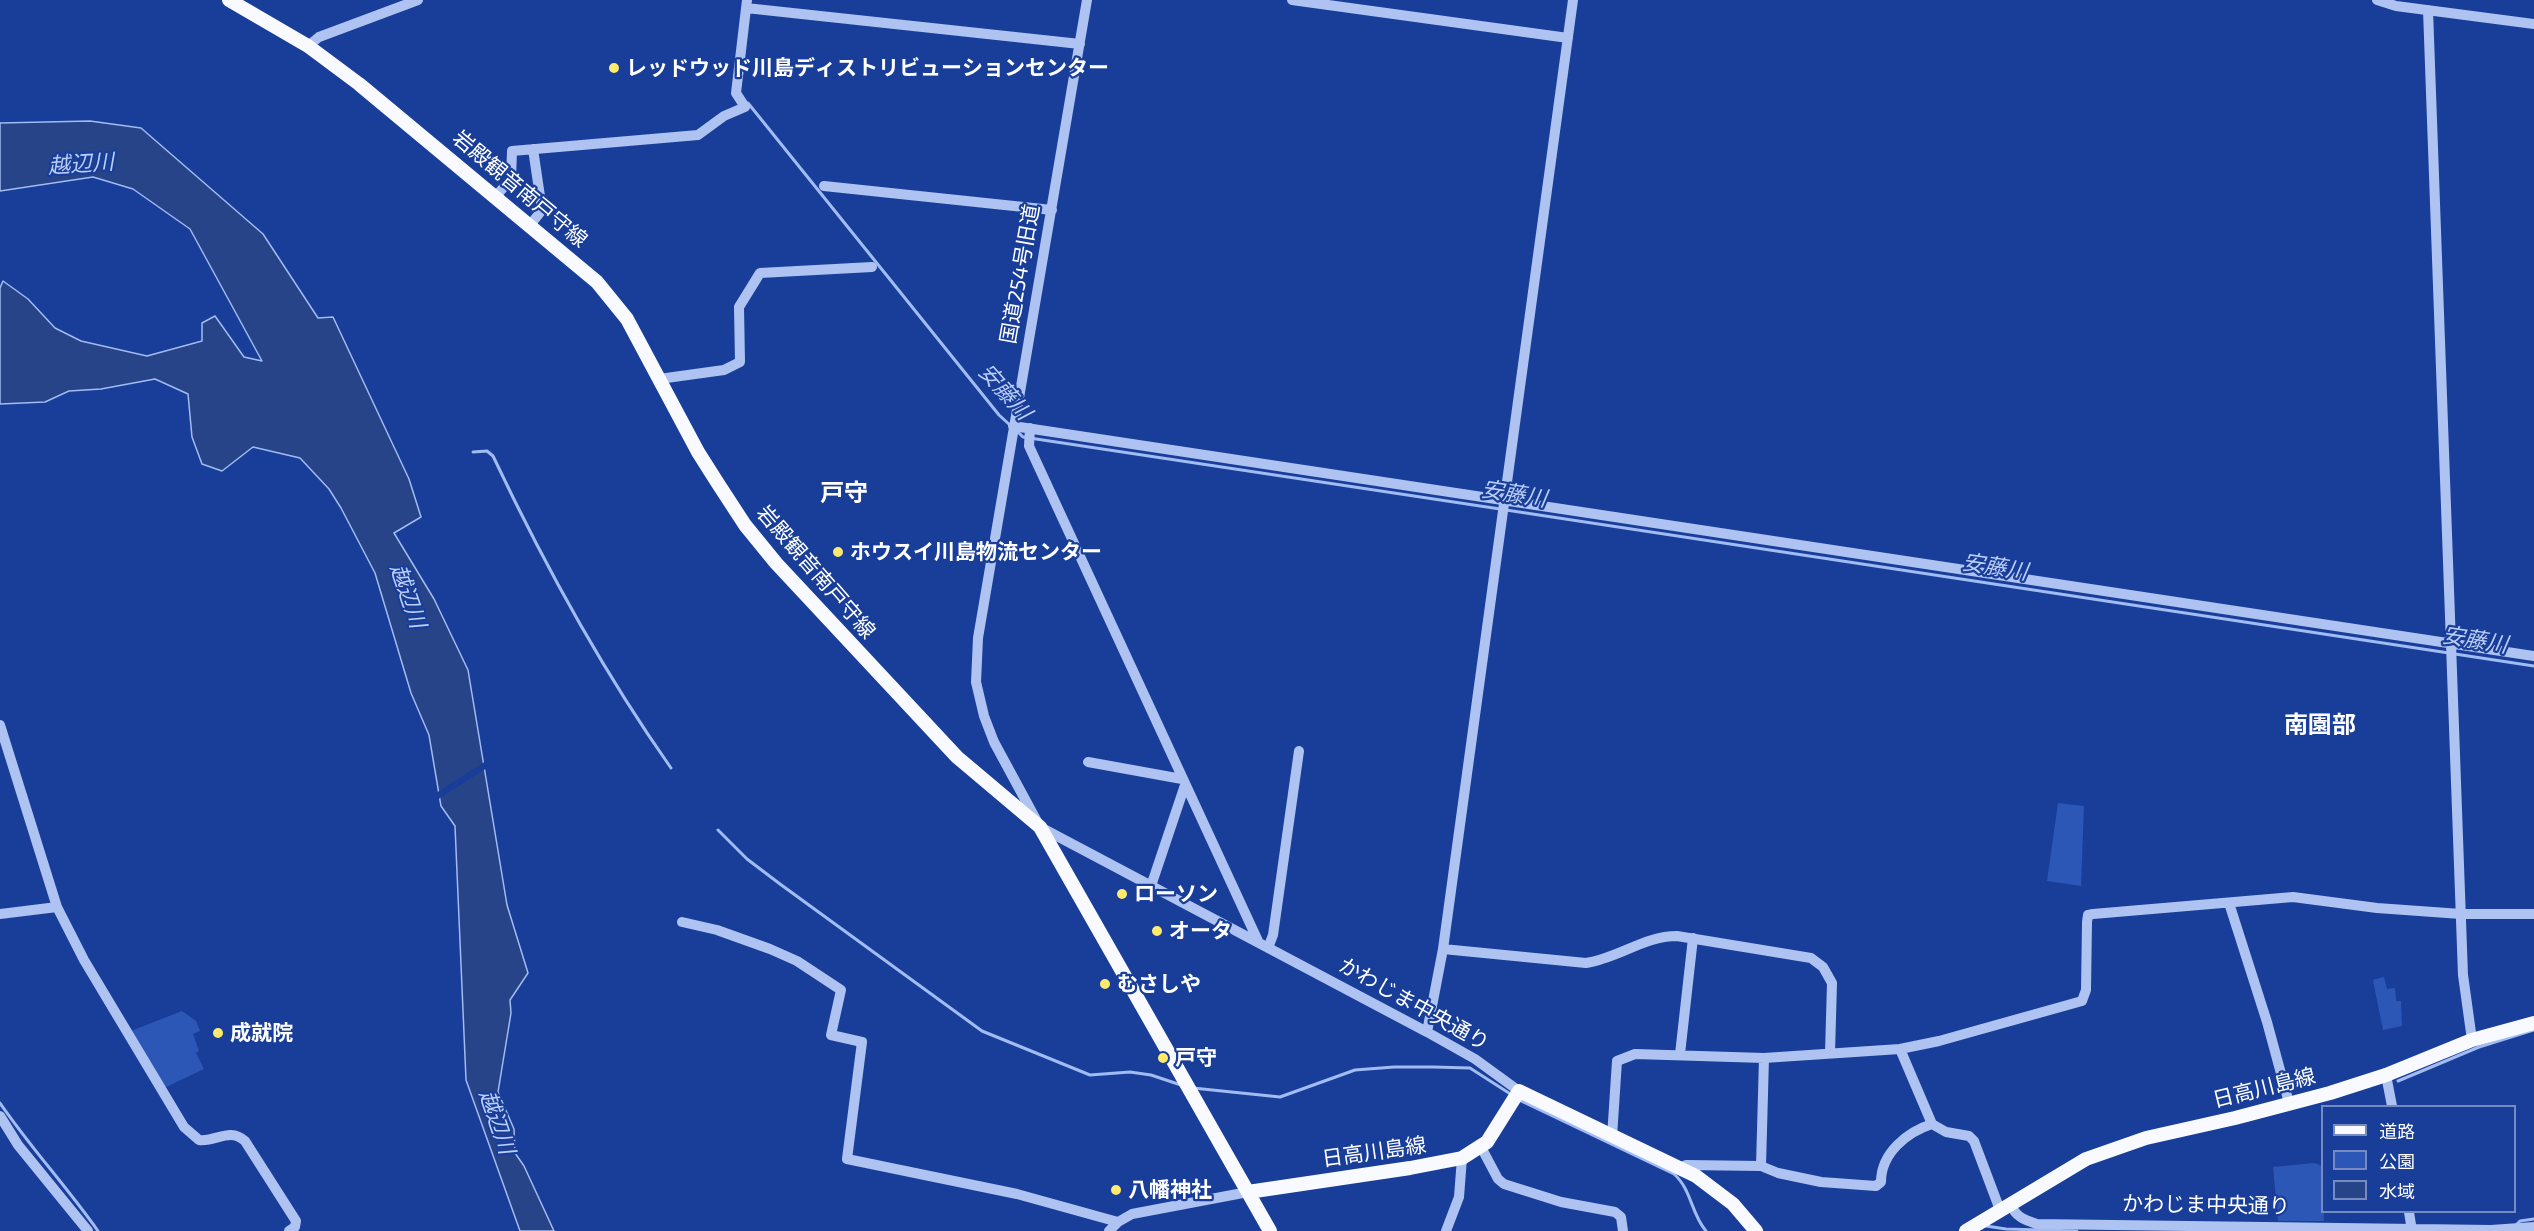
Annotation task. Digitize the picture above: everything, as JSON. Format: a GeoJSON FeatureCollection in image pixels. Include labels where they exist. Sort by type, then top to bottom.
{"type":"FeatureCollection","features":[{"type":"Feature","properties":{"kind":"main road","name":"岩殿観音南戸守線"},"geometry":{"type":"LineString","coordinates":[[229,0],[309,46],[359,84],[531,224],[597,282],[627,319],[717,482],[745,525],[776,563],[957,757],[1040,827],[1248,1192]]}},
{"type":"Feature","properties":{"kind":"main road","name":"日高川島線"},"geometry":{"type":"LineString","coordinates":[[2005,1207],[2085,1159],[2146,1138],[2330,1093],[2386,1075],[2472,1040],[2534,1023]]}},
{"type":"Feature","properties":{"kind":"main road","name":"日高川島線"},"geometry":{"type":"LineString","coordinates":[[1248,1192],[1462,1158],[1481,1147],[1503,1119],[1519,1091]]}},
{"type":"Feature","properties":{"kind":"main road","name":"かわじま中央通り"},"geometry":{"type":"LineString","coordinates":[[1519,1091],[1680,1168],[1719,1191],[1756,1231]]}},
{"type":"Feature","properties":{"kind":"main road"},"geometry":{"type":"LineString","coordinates":[[1248,1192],[1270,1231]]}},
{"type":"Feature","properties":{"kind":"main road"},"geometry":{"type":"LineString","coordinates":[[1966,1231],[2005,1207]]}},
{"type":"Feature","properties":{"kind":"street"},"geometry":{"type":"LineString","coordinates":[[309,46],[319,37],[418,0]]}},
{"type":"Feature","properties":{"kind":"street","name":"国道254号旧道"},"geometry":{"type":"LineString","coordinates":[[1040,827],[994,742],[979,700],[976,682],[978,638],[1087,0]]}},
{"type":"Feature","properties":{"kind":"street"},"geometry":{"type":"LineString","coordinates":[[1292,0],[1568,38]]}},
{"type":"Feature","properties":{"kind":"street"},"geometry":{"type":"LineString","coordinates":[[1427,1032],[1443,950],[1573,0]]}},
{"type":"Feature","properties":{"kind":"street"},"geometry":{"type":"LineString","coordinates":[[2377,0],[2396,6],[2534,24]]}},
{"type":"Feature","properties":{"kind":"street"},"geometry":{"type":"LineString","coordinates":[[496,196],[511,179],[512,151],[698,135],[724,116],[746,107],[736,93],[747,4],[1080,44]]}},
{"type":"Feature","properties":{"kind":"street"},"geometry":{"type":"LineString","coordinates":[[2428,10],[2463,975],[2472,1040]]}},
{"type":"Feature","properties":{"kind":"street"},"geometry":{"type":"LineString","coordinates":[[531,224],[542,210],[533,149]]}},
{"type":"Feature","properties":{"kind":"street"},"geometry":{"type":"LineString","coordinates":[[824,186],[1052,210]]}},
{"type":"Feature","properties":{"kind":"street"},"geometry":{"type":"LineString","coordinates":[[659,379],[724,370],[740,362],[739,307],[760,273],[872,267]]}},
{"type":"Feature","properties":{"kind":"street"},"geometry":{"type":"LineString","coordinates":[[1013,426],[2534,656]]}},
{"type":"Feature","properties":{"kind":"street"},"geometry":{"type":"LineString","coordinates":[[1030,428],[1029,446],[1183,782],[1264,945],[1273,935],[1299,751]]}},
{"type":"Feature","properties":{"kind":"street"},"geometry":{"type":"LineString","coordinates":[[0,725],[57,907],[83,957],[184,1127],[199,1140],[235,1134],[245,1141],[296,1221],[295,1227],[289,1231]]}},
{"type":"Feature","properties":{"kind":"street"},"geometry":{"type":"LineString","coordinates":[[1088,762],[1183,782]]}},
{"type":"Feature","properties":{"kind":"street"},"geometry":{"type":"LineString","coordinates":[[1151,886],[1183,782]]}},
{"type":"Feature","properties":{"kind":"street","name":"かわじま中央通り"},"geometry":{"type":"LineString","coordinates":[[1040,827],[1427,1032],[1475,1059],[1519,1091]]}},
{"type":"Feature","properties":{"kind":"street"},"geometry":{"type":"LineString","coordinates":[[1612,1137],[1617,1061],[1635,1054],[1764,1058],[1900,1049],[1940,1041],[2082,1001],[2085,990],[2088,915],[2293,897],[2377,908],[2461,914],[2534,914]]}},
{"type":"Feature","properties":{"kind":"street"},"geometry":{"type":"LineString","coordinates":[[2229,903],[2267,1022],[2289,1103]]}},
{"type":"Feature","properties":{"kind":"street"},"geometry":{"type":"LineString","coordinates":[[0,914],[57,907]]}},
{"type":"Feature","properties":{"kind":"street"},"geometry":{"type":"LineString","coordinates":[[682,922],[717,930],[770,949],[796,961],[841,990],[831,1035],[862,1042],[846,1159],[1017,1194],[1118,1222]]}},
{"type":"Feature","properties":{"kind":"street"},"geometry":{"type":"LineString","coordinates":[[1443,950],[1586,963],[1605,960],[1659,936],[1693,938],[1811,958],[1823,967],[1832,983],[1830,1053]]}},
{"type":"Feature","properties":{"kind":"street"},"geometry":{"type":"LineString","coordinates":[[1680,1054],[1693,938]]}},
{"type":"Feature","properties":{"kind":"street"},"geometry":{"type":"LineString","coordinates":[[1900,1049],[1932,1124],[1946,1131],[1969,1136],[1974,1141],[2005,1207]]}},
{"type":"Feature","properties":{"kind":"street"},"geometry":{"type":"LineString","coordinates":[[1761,1166],[1764,1058]]}},
{"type":"Feature","properties":{"kind":"street"},"geometry":{"type":"LineString","coordinates":[[2386,1075],[2392,1105]]}},
{"type":"Feature","properties":{"kind":"street"},"geometry":{"type":"LineString","coordinates":[[0,1116],[18,1145],[88,1231]]}},
{"type":"Feature","properties":{"kind":"street"},"geometry":{"type":"LineString","coordinates":[[1680,1168],[1686,1165],[1761,1166],[1778,1173],[1821,1182],[1875,1186],[1881,1182],[1881,1169],[1901,1140],[1910,1133],[1932,1124]]}},
{"type":"Feature","properties":{"kind":"street"},"geometry":{"type":"LineString","coordinates":[[1481,1147],[1497,1179],[1504,1184],[1562,1202],[1615,1212],[1621,1217],[1623,1231]]}},
{"type":"Feature","properties":{"kind":"street"},"geometry":{"type":"LineString","coordinates":[[1446,1231],[1460,1197],[1462,1158]]}},
{"type":"Feature","properties":{"kind":"street"},"geometry":{"type":"LineString","coordinates":[[1109,1231],[1118,1222],[1132,1214],[1248,1192]]}},
{"type":"Feature","properties":{"kind":"street","name":"かわじま中央通り"},"geometry":{"type":"LineString","coordinates":[[2005,1207],[2037,1224],[2122,1228],[2509,1230],[2534,1227]]}},
{"type":"Feature","properties":{"kind":"street"},"geometry":{"type":"LineString","coordinates":[[2409,1213],[2412,1230]]}},
{"type":"Feature","properties":{"kind":"green space"},"geometry":{"type":"Polygon","coordinates":[[[2058,803],[2084,806],[2081,886],[2047,881],[2058,803]]]}},
{"type":"Feature","properties":{"kind":"green space"},"geometry":{"type":"Polygon","coordinates":[[[2384,977],[2387,989],[2395,988],[2396,1001],[2401,1001],[2402,1026],[2383,1030],[2373,980],[2384,977]]]}},
{"type":"Feature","properties":{"kind":"green space"},"geometry":{"type":"Polygon","coordinates":[[[182,1011],[196,1021],[200,1031],[193,1034],[199,1051],[196,1053],[204,1069],[164,1088],[131,1031],[182,1011]]]}},
{"type":"Feature","properties":{"kind":"green space"},"geometry":{"type":"Polygon","coordinates":[[[2314,1163],[2321,1166],[2321,1213],[2324,1213],[2324,1221],[2278,1221],[2273,1167],[2314,1163]]]}},
{"type":"Feature","properties":{"kind":"water","name":"越辺川"},"geometry":{"type":"Polygon","coordinates":[[[90,121],[141,128],[263,234],[318,318],[333,317],[409,479],[421,517],[394,533],[434,599],[468,670],[507,905],[528,973],[510,1000],[511,1013],[498,1092],[514,1129],[515,1153],[524,1166],[554,1231],[520,1231],[466,1080],[455,826],[441,806],[429,735],[411,693],[375,573],[329,489],[300,458],[253,447],[222,471],[202,464],[192,437],[188,394],[155,379],[101,389],[69,391],[45,402],[0,404],[0,288],[3,281],[28,299],[55,328],[81,341],[147,356],[202,341],[202,323],[215,316],[244,357],[262,361],[190,229],[133,189],[93,177],[0,191],[0,123],[90,121]]]}},
{"type":"Feature","properties":{"kind":"pier"},"geometry":{"type":"Polygon","coordinates":[[[486,761],[487,768],[437,800],[436,793],[486,761]]]}},
{"type":"Feature","properties":{"kind":"waterway","name":"安藤川"},"geometry":{"type":"LineString","coordinates":[[748,103],[999,415],[1011,426]]}},
{"type":"Feature","properties":{"kind":"waterway","name":"安藤川"},"geometry":{"type":"LineString","coordinates":[[1016,430],[1023,437],[1500,509]]}},
{"type":"Feature","properties":{"kind":"waterway"},"geometry":{"type":"LineString","coordinates":[[473,452],[487,451],[493,456],[575,616],[621,693],[671,768]]}},
{"type":"Feature","properties":{"kind":"waterway","name":"安藤川"},"geometry":{"type":"LineString","coordinates":[[1506,510],[2449,653]]}},
{"type":"Feature","properties":{"kind":"waterway","name":"安藤川"},"geometry":{"type":"LineString","coordinates":[[2455,654],[2534,666]]}},
{"type":"Feature","properties":{"kind":"waterway"},"geometry":{"type":"LineString","coordinates":[[718,830],[747,859],[982,1031],[1090,1075],[1130,1072],[1151,1075],[1181,1085]]}},
{"type":"Feature","properties":{"kind":"waterway"},"geometry":{"type":"LineString","coordinates":[[2398,1081],[2479,1047],[2534,1030]]}},
{"type":"Feature","properties":{"kind":"waterway"},"geometry":{"type":"LineString","coordinates":[[1193,1088],[1280,1097],[1355,1070],[1433,1067],[1470,1068],[1512,1095]]}},
{"type":"Feature","properties":{"kind":"waterway"},"geometry":{"type":"LineString","coordinates":[[1517,1099],[1674,1174],[1684,1187],[1706,1231]]}},
{"type":"Feature","properties":{"kind":"waterway"},"geometry":{"type":"LineString","coordinates":[[0,1103],[98,1231]]}},
{"type":"Feature","properties":{"kind":"waterway"},"geometry":{"type":"LineString","coordinates":[[2516,1225],[2520,1221],[2534,1219]]}},
{"type":"Feature","properties":{"kind":"waterway"},"geometry":{"type":"LineString","coordinates":[[1986,1226],[2006,1229],[2077,1231]]}},
{"type":"Feature","properties":{"kind":"place","name":"レッドウッド川島ディストリビューションセンター"},"geometry":{"type":"Point","coordinates":[614,68]}},
{"type":"Feature","properties":{"kind":"place","name":"ホウスイ川島物流センター"},"geometry":{"type":"Point","coordinates":[838,552]}},
{"type":"Feature","properties":{"kind":"place","name":"ローソン"},"geometry":{"type":"Point","coordinates":[1122,894]}},
{"type":"Feature","properties":{"kind":"place","name":"オータ"},"geometry":{"type":"Point","coordinates":[1157,931]}},
{"type":"Feature","properties":{"kind":"place","name":"むさしや"},"geometry":{"type":"Point","coordinates":[1105,984]}},
{"type":"Feature","properties":{"kind":"place","name":"成就院"},"geometry":{"type":"Point","coordinates":[218,1033]}},
{"type":"Feature","properties":{"kind":"place","name":"戸守"},"geometry":{"type":"Point","coordinates":[1163,1058]}},
{"type":"Feature","properties":{"kind":"place","name":"八幡神社"},"geometry":{"type":"Point","coordinates":[1116,1190]}},
{"type":"Feature","properties":{"kind":"district","name":"戸守"},"geometry":{"type":"Point","coordinates":[844,493]}},
{"type":"Feature","properties":{"kind":"district","name":"南園部"},"geometry":{"type":"Point","coordinates":[2320,725]}}]}
